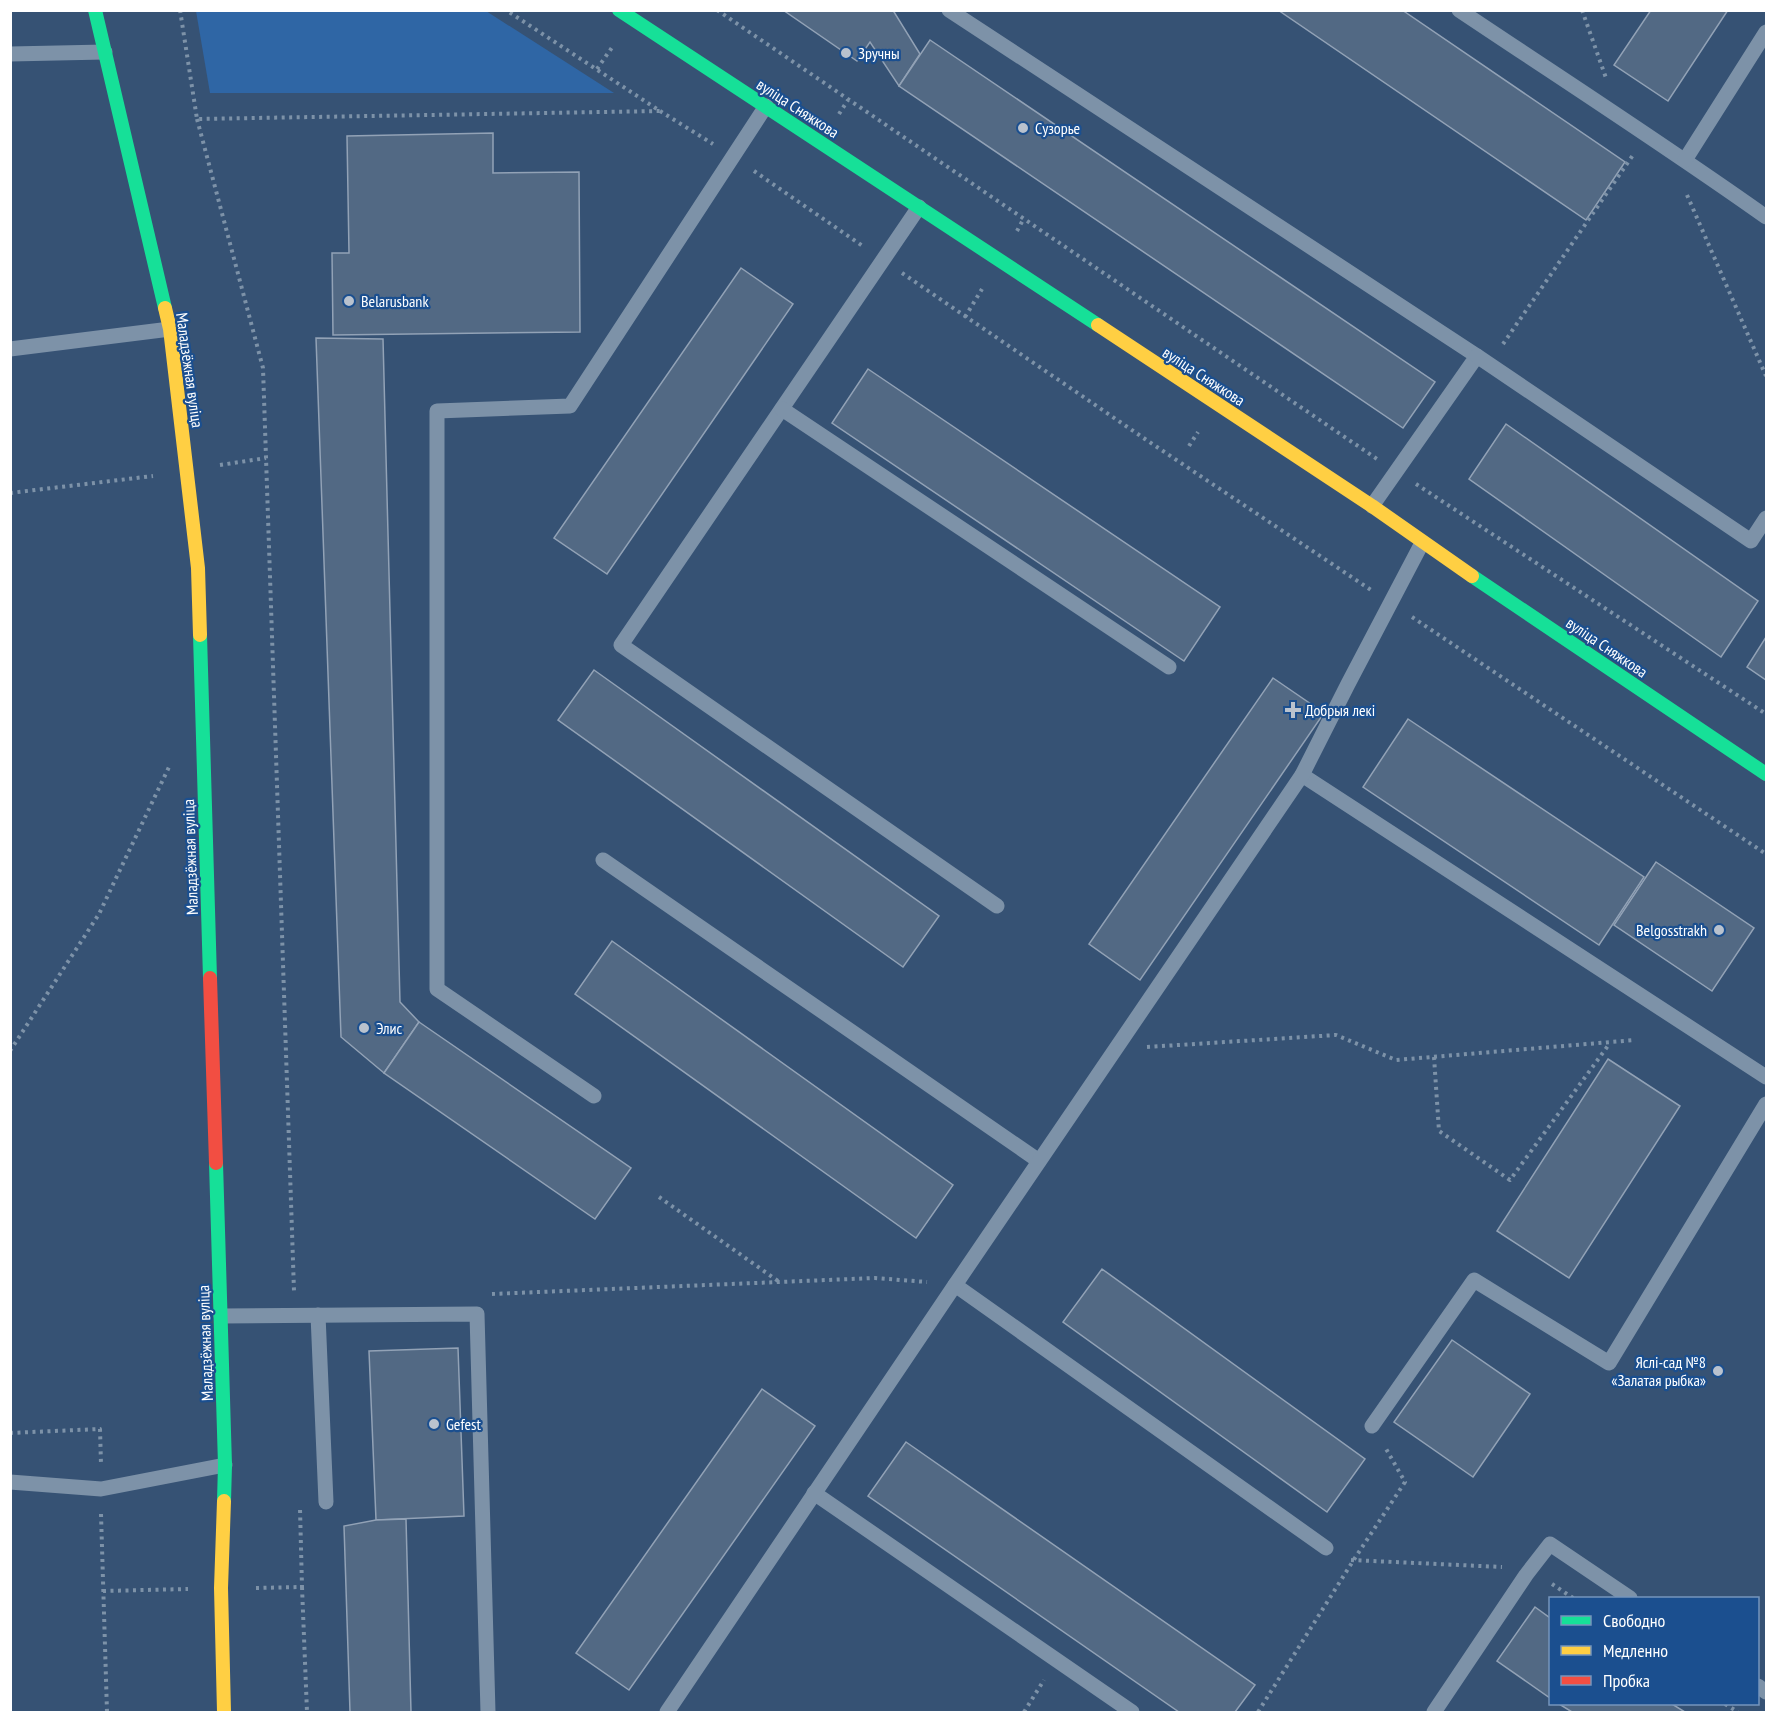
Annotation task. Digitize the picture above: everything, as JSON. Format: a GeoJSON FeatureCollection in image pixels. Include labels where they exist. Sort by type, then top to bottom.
{"type":"FeatureCollection","features":[{"type":"Feature","properties":{"kind":"street","name":"Маладзёжная вуліца"},"geometry":{"type":"LineString","coordinates":[[95,10],[170,329],[198,568],[225,1465],[221,1588],[224,1713]]}},
{"type":"Feature","properties":{"kind":"street","name":"вуліца Сняжкова"},"geometry":{"type":"LineString","coordinates":[[619,10],[1372,506],[1422,543],[1767,774]]}},
{"type":"Feature","properties":{"kind":"lane"},"geometry":{"type":"LineString","coordinates":[[949,10],[1483,360],[1751,541],[1767,518]]}},
{"type":"Feature","properties":{"kind":"lane"},"geometry":{"type":"LineString","coordinates":[[1459,10],[1647,134],[1767,217]]}},
{"type":"Feature","properties":{"kind":"lane"},"geometry":{"type":"LineString","coordinates":[[1685,160],[1767,32]]}},
{"type":"Feature","properties":{"kind":"lane"},"geometry":{"type":"LineString","coordinates":[[10,54],[105,52]]}},
{"type":"Feature","properties":{"kind":"lane"},"geometry":{"type":"LineString","coordinates":[[594,1096],[437,989],[437,411],[570,406],[766,106]]}},
{"type":"Feature","properties":{"kind":"lane"},"geometry":{"type":"LineString","coordinates":[[919,207],[621,645],[997,906]]}},
{"type":"Feature","properties":{"kind":"lane"},"geometry":{"type":"LineString","coordinates":[[10,349],[170,329]]}},
{"type":"Feature","properties":{"kind":"lane"},"geometry":{"type":"LineString","coordinates":[[1372,506],[1396,471],[1483,360]]}},
{"type":"Feature","properties":{"kind":"lane"},"geometry":{"type":"LineString","coordinates":[[782,409],[1169,667]]}},
{"type":"Feature","properties":{"kind":"lane"},"geometry":{"type":"LineString","coordinates":[[667,1713],[955,1284],[1302,775],[1422,543]]}},
{"type":"Feature","properties":{"kind":"lane"},"geometry":{"type":"LineString","coordinates":[[1302,775],[1767,1077]]}},
{"type":"Feature","properties":{"kind":"lane"},"geometry":{"type":"LineString","coordinates":[[603,860],[1039,1161]]}},
{"type":"Feature","properties":{"kind":"lane"},"geometry":{"type":"LineString","coordinates":[[1372,1426],[1474,1280],[1609,1364],[1767,1104]]}},
{"type":"Feature","properties":{"kind":"lane"},"geometry":{"type":"LineString","coordinates":[[955,1284],[1326,1548]]}},
{"type":"Feature","properties":{"kind":"lane"},"geometry":{"type":"LineString","coordinates":[[221,1316],[477,1314],[489,1713]]}},
{"type":"Feature","properties":{"kind":"lane"},"geometry":{"type":"LineString","coordinates":[[318,1315],[326,1502]]}},
{"type":"Feature","properties":{"kind":"lane"},"geometry":{"type":"LineString","coordinates":[[10,1482],[101,1489],[225,1465]]}},
{"type":"Feature","properties":{"kind":"lane"},"geometry":{"type":"LineString","coordinates":[[814,1493],[1132,1713]]}},
{"type":"Feature","properties":{"kind":"lane"},"geometry":{"type":"LineString","coordinates":[[1434,1713],[1526,1575],[1550,1544],[1627,1597]]}},
{"type":"Feature","properties":{"kind":"path"},"geometry":{"type":"LineString","coordinates":[[180,10],[197,119],[263,368],[294,1281]]}},
{"type":"Feature","properties":{"kind":"path"},"geometry":{"type":"LineString","coordinates":[[506,10],[733,156],[1136,433],[1767,854]]}},
{"type":"Feature","properties":{"kind":"path"},"geometry":{"type":"LineString","coordinates":[[717,10],[1396,471],[1767,714]]}},
{"type":"Feature","properties":{"kind":"path"},"geometry":{"type":"LineString","coordinates":[[1582,10],[1621,119]]}},
{"type":"Feature","properties":{"kind":"path"},"geometry":{"type":"LineString","coordinates":[[197,119],[660,111]]}},
{"type":"Feature","properties":{"kind":"path"},"geometry":{"type":"LineString","coordinates":[[1483,360],[1647,134]]}},
{"type":"Feature","properties":{"kind":"path"},"geometry":{"type":"LineString","coordinates":[[1686,191],[1767,376]]}},
{"type":"Feature","properties":{"kind":"path"},"geometry":{"type":"LineString","coordinates":[[10,493],[160,475],[266,458]]}},
{"type":"Feature","properties":{"kind":"path"},"geometry":{"type":"LineString","coordinates":[[10,1052],[99,914],[170,766]]}},
{"type":"Feature","properties":{"kind":"path"},"geometry":{"type":"LineString","coordinates":[[1116,1049],[1336,1035],[1396,1060],[1635,1040]]}},
{"type":"Feature","properties":{"kind":"path"},"geometry":{"type":"LineString","coordinates":[[1434,1057],[1439,1131],[1510,1180],[1610,1042]]}},
{"type":"Feature","properties":{"kind":"path"},"geometry":{"type":"LineString","coordinates":[[659,1197],[779,1282]]}},
{"type":"Feature","properties":{"kind":"path"},"geometry":{"type":"LineString","coordinates":[[477,1314],[492,1293],[875,1278],[955,1284]]}},
{"type":"Feature","properties":{"kind":"path"},"geometry":{"type":"LineString","coordinates":[[10,1433],[100,1429],[107,1713]]}},
{"type":"Feature","properties":{"kind":"path"},"geometry":{"type":"LineString","coordinates":[[1326,1548],[1353,1561],[1501,1567]]}},
{"type":"Feature","properties":{"kind":"path"},"geometry":{"type":"LineString","coordinates":[[302,1587],[307,1713]]}},
{"type":"Feature","properties":{"kind":"path"},"geometry":{"type":"LineString","coordinates":[[1024,1713],[1056,1660]]}},
{"type":"Feature","properties":{"kind":"shaded area"},"geometry":{"type":"Polygon","coordinates":[[[196,11],[486,11],[614,93],[210,93],[196,11]]]}},
{"type":"Feature","properties":{"kind":"building"},"geometry":{"type":"Polygon","coordinates":[[[783,10],[895,10],[894,12],[920,54],[899,86],[870,42],[857,61],[783,10]]]}},
{"type":"Feature","properties":{"kind":"building"},"geometry":{"type":"Polygon","coordinates":[[[1278,10],[1402,10],[1625,162],[1586,220],[1278,10]]]}},
{"type":"Feature","properties":{"kind":"building"},"geometry":{"type":"Polygon","coordinates":[[[1651,10],[1728,10],[1668,101],[1614,65],[1651,10]]]}},
{"type":"Feature","properties":{"kind":"building"},"geometry":{"type":"Polygon","coordinates":[[[930,40],[1435,382],[1403,428],[899,86],[930,40]]]}},
{"type":"Feature","properties":{"kind":"building"},"geometry":{"type":"Polygon","coordinates":[[[493,133],[493,173],[579,172],[580,332],[333,335],[332,253],[349,253],[347,136],[493,133]]]}},
{"type":"Feature","properties":{"kind":"building"},"geometry":{"type":"Polygon","coordinates":[[[741,268],[793,304],[607,574],[554,538],[741,268]]]}},
{"type":"Feature","properties":{"kind":"building"},"geometry":{"type":"Polygon","coordinates":[[[316,338],[383,339],[400,1002],[419,1022],[384,1073],[341,1037],[316,338]]]}},
{"type":"Feature","properties":{"kind":"building"},"geometry":{"type":"Polygon","coordinates":[[[868,369],[1220,607],[1184,661],[832,423],[868,369]]]}},
{"type":"Feature","properties":{"kind":"building"},"geometry":{"type":"Polygon","coordinates":[[[1506,424],[1758,601],[1721,657],[1469,479],[1506,424]]]}},
{"type":"Feature","properties":{"kind":"building"},"geometry":{"type":"Polygon","coordinates":[[[1766,637],[1766,680],[1747,667],[1766,637]]]}},
{"type":"Feature","properties":{"kind":"building"},"geometry":{"type":"Polygon","coordinates":[[[594,670],[939,916],[903,967],[558,720],[594,670]]]}},
{"type":"Feature","properties":{"kind":"building"},"geometry":{"type":"Polygon","coordinates":[[[1273,678],[1324,713],[1140,980],[1089,944],[1273,678]]]}},
{"type":"Feature","properties":{"kind":"building"},"geometry":{"type":"Polygon","coordinates":[[[1408,719],[1644,877],[1599,945],[1363,787],[1408,719]]]}},
{"type":"Feature","properties":{"kind":"building"},"geometry":{"type":"Polygon","coordinates":[[[1656,862],[1754,928],[1712,991],[1614,925],[1656,862]]]}},
{"type":"Feature","properties":{"kind":"building"},"geometry":{"type":"Polygon","coordinates":[[[612,941],[953,1185],[916,1238],[575,994],[612,941]]]}},
{"type":"Feature","properties":{"kind":"building"},"geometry":{"type":"Polygon","coordinates":[[[419,1022],[631,1168],[595,1219],[384,1073],[419,1022]]]}},
{"type":"Feature","properties":{"kind":"building"},"geometry":{"type":"Polygon","coordinates":[[[1608,1059],[1680,1106],[1569,1278],[1497,1231],[1608,1059]]]}},
{"type":"Feature","properties":{"kind":"building"},"geometry":{"type":"Polygon","coordinates":[[[1102,1269],[1365,1459],[1327,1512],[1063,1322],[1102,1269]]]}},
{"type":"Feature","properties":{"kind":"building"},"geometry":{"type":"Polygon","coordinates":[[[1452,1340],[1530,1394],[1473,1477],[1394,1422],[1452,1340]]]}},
{"type":"Feature","properties":{"kind":"building"},"geometry":{"type":"Polygon","coordinates":[[[458,1348],[464,1516],[376,1520],[369,1351],[458,1348]]]}},
{"type":"Feature","properties":{"kind":"building"},"geometry":{"type":"Polygon","coordinates":[[[762,1389],[815,1426],[629,1690],[576,1653],[762,1389]]]}},
{"type":"Feature","properties":{"kind":"building"},"geometry":{"type":"Polygon","coordinates":[[[906,1442],[1255,1685],[1235,1712],[1179,1712],[868,1496],[906,1442]]]}},
{"type":"Feature","properties":{"kind":"building"},"geometry":{"type":"Polygon","coordinates":[[[406,1519],[411,1712],[350,1712],[344,1526],[376,1520],[406,1519]]]}},
{"type":"Feature","properties":{"kind":"building"},"geometry":{"type":"Polygon","coordinates":[[[1535,1607],[1549,1617],[1549,1697],[1497,1661],[1535,1607]]]}},
{"type":"Feature","properties":{"kind":"building"},"geometry":{"type":"Polygon","coordinates":[[[1561,1705],[1674,1705],[1685,1712],[1572,1712],[1561,1705]]]}},
{"type":"Feature","properties":{"kind":"traffic: fast"},"geometry":{"type":"LineString","coordinates":[[95,10],[165,308]]}},
{"type":"Feature","properties":{"kind":"traffic: fast"},"geometry":{"type":"LineString","coordinates":[[619,10],[1098,325]]}},
{"type":"Feature","properties":{"kind":"traffic: fast"},"geometry":{"type":"LineString","coordinates":[[1472,576],[1766,774]]}},
{"type":"Feature","properties":{"kind":"traffic: fast"},"geometry":{"type":"LineString","coordinates":[[200,635],[210,978]]}},
{"type":"Feature","properties":{"kind":"traffic: fast"},"geometry":{"type":"LineString","coordinates":[[216,1163],[225,1465],[224,1501]]}},
{"type":"Feature","properties":{"kind":"traffic: slow"},"geometry":{"type":"LineString","coordinates":[[165,308],[170,329],[198,568],[200,635]]}},
{"type":"Feature","properties":{"kind":"traffic: slow"},"geometry":{"type":"LineString","coordinates":[[1098,325],[1372,506],[1472,576]]}},
{"type":"Feature","properties":{"kind":"traffic: slow"},"geometry":{"type":"LineString","coordinates":[[224,1501],[221,1588],[224,1712]]}},
{"type":"Feature","properties":{"kind":"traffic: jam"},"geometry":{"type":"LineString","coordinates":[[210,978],[216,1163]]}},
{"type":"Feature","properties":{"kind":"place","name":"Зручны"},"geometry":{"type":"Point","coordinates":[846,53]}},
{"type":"Feature","properties":{"kind":"place","name":"Сузорье"},"geometry":{"type":"Point","coordinates":[1023,128]}},
{"type":"Feature","properties":{"kind":"place","name":"Belarusbank"},"geometry":{"type":"Point","coordinates":[349,301]}},
{"type":"Feature","properties":{"kind":"place","name":"Добрыя лекі"},"geometry":{"type":"Point","coordinates":[1293,710]}},
{"type":"Feature","properties":{"kind":"place","name":"Belgosstrakh"},"geometry":{"type":"Point","coordinates":[1719,930]}},
{"type":"Feature","properties":{"kind":"place","name":"Элис"},"geometry":{"type":"Point","coordinates":[364,1028]}},
{"type":"Feature","properties":{"kind":"place","name":"Яслі-сад №8 «Залатая рыбка»"},"geometry":{"type":"Point","coordinates":[1718,1371]}},
{"type":"Feature","properties":{"kind":"place","name":"Gefest"},"geometry":{"type":"Point","coordinates":[434,1424]}}]}
